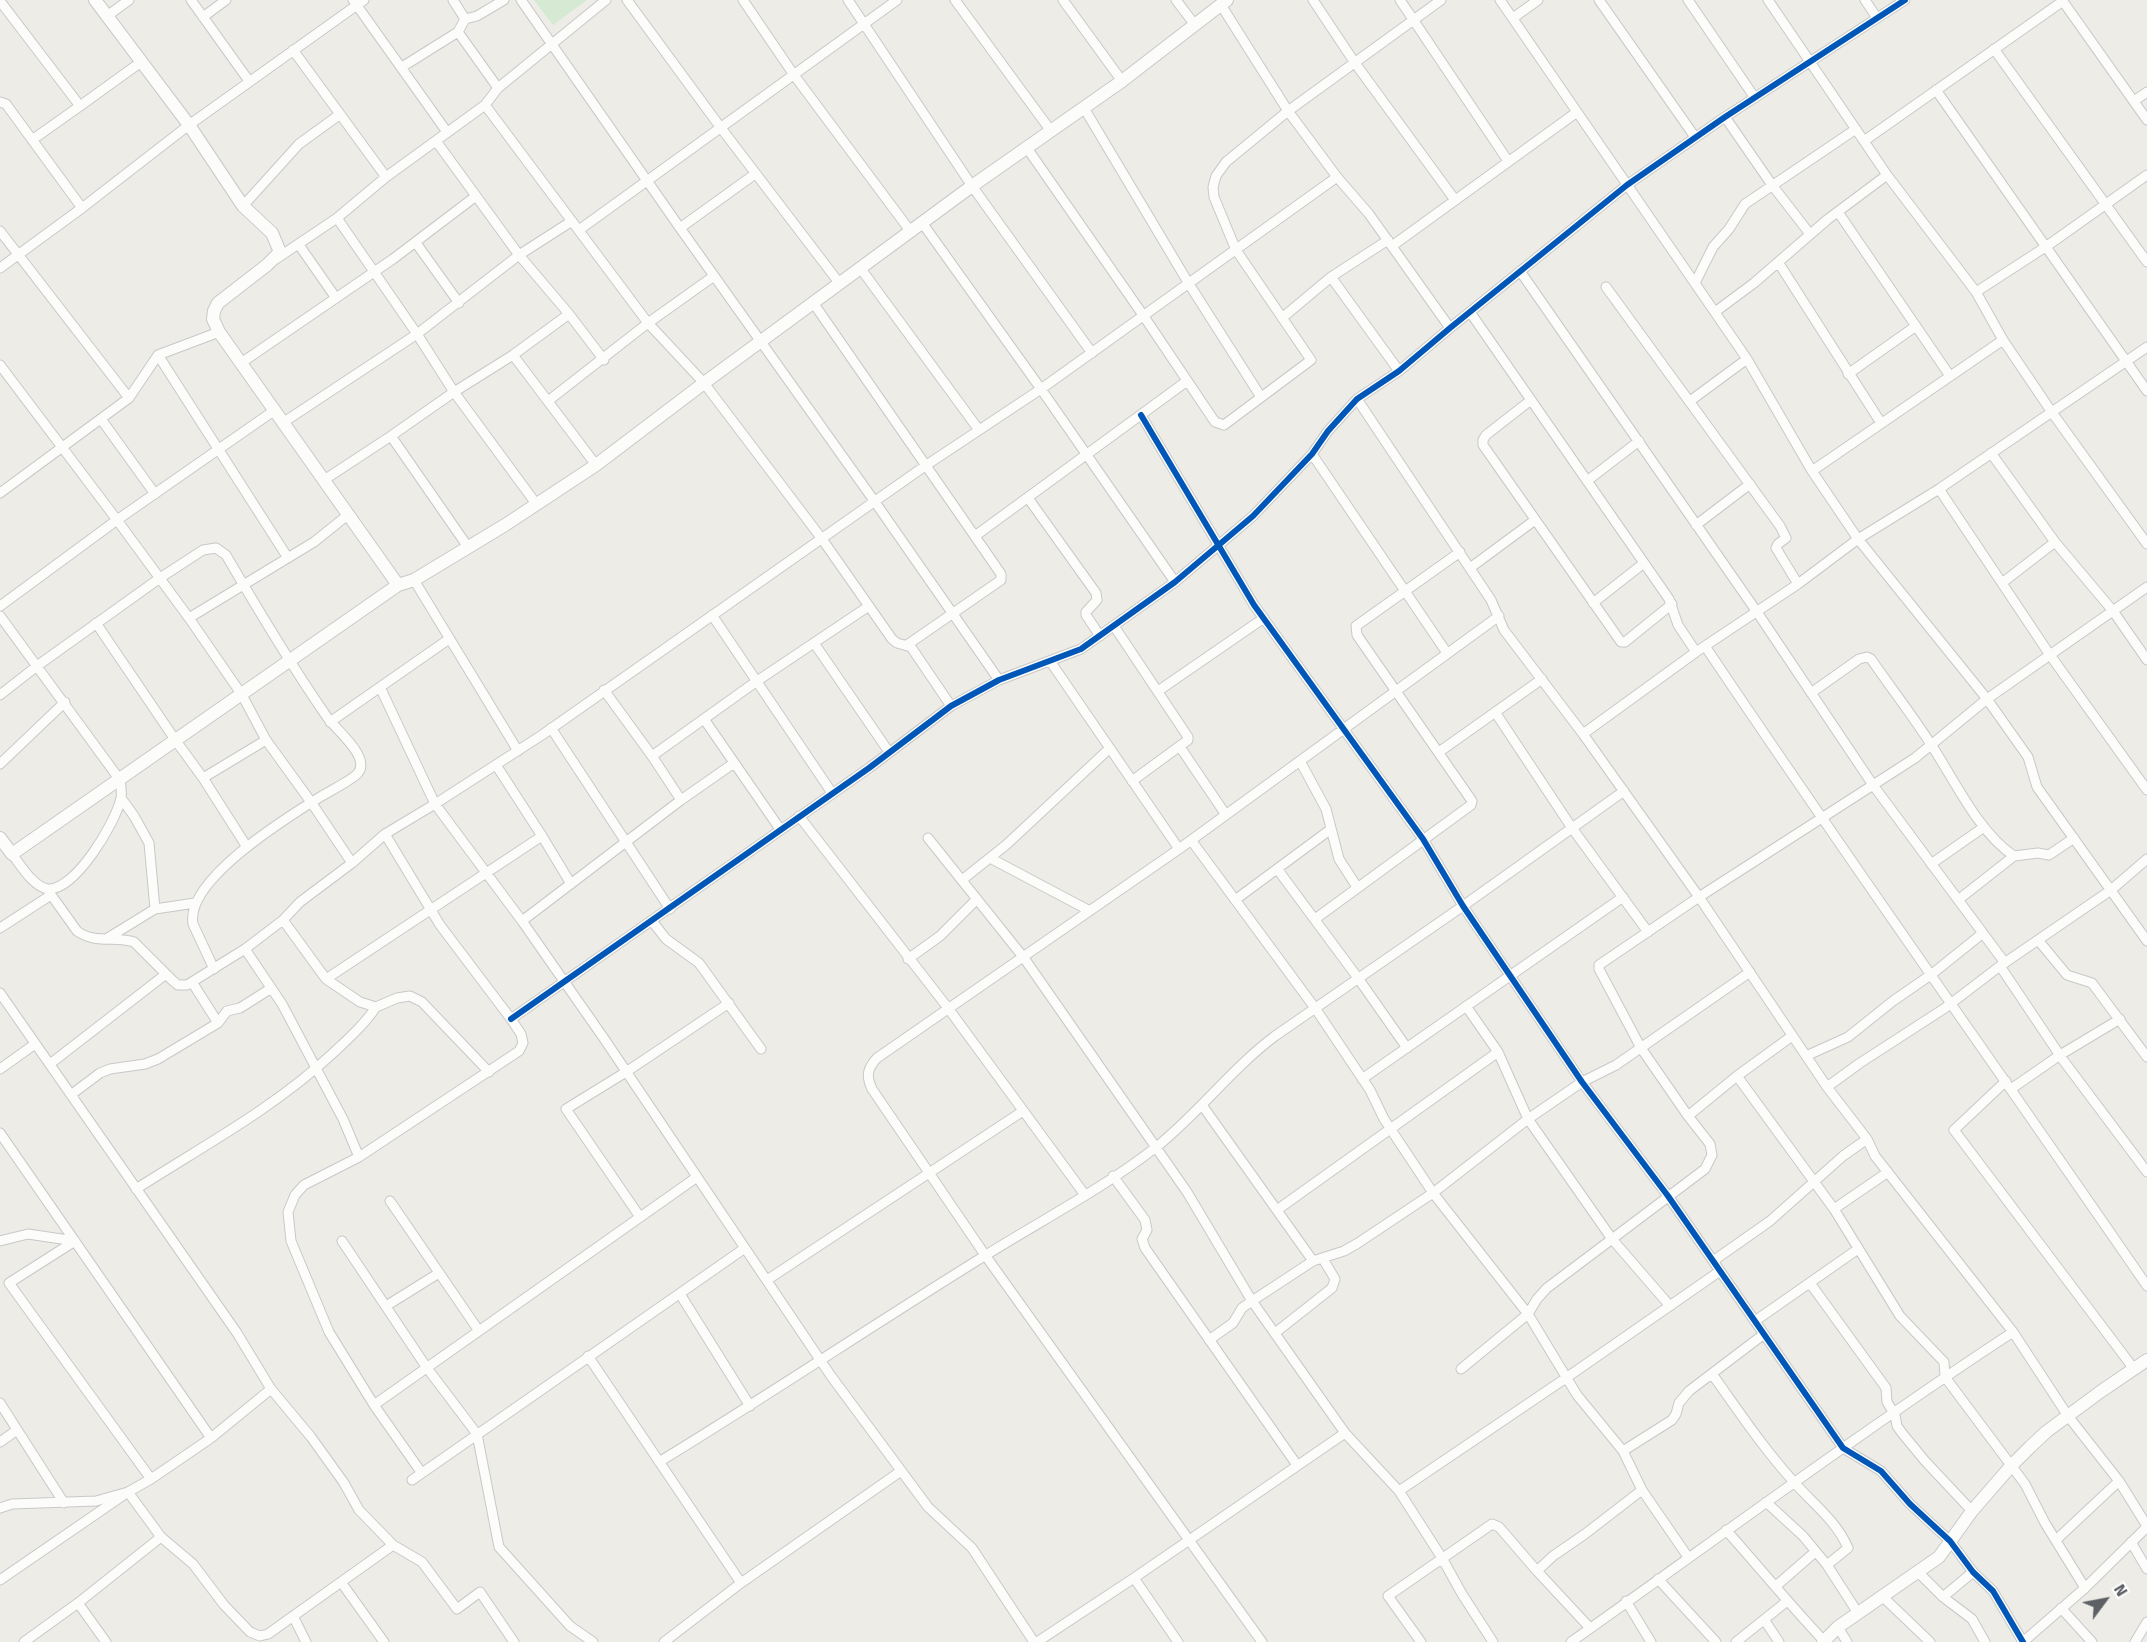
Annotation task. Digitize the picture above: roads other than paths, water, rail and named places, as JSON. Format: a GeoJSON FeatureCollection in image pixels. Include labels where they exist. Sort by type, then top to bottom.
{"type":"FeatureCollection","features":[{"type":"Feature","properties":{"kind":"street"},"geometry":{"type":"LineString","coordinates":[[95,0],[189,125],[243,206],[272,232],[280,252],[267,265]]}},
{"type":"Feature","properties":{"kind":"street"},"geometry":{"type":"LineString","coordinates":[[107,16],[129,0]]}},
{"type":"Feature","properties":{"kind":"street"},"geometry":{"type":"LineString","coordinates":[[191,0],[249,81]]}},
{"type":"Feature","properties":{"kind":"street"},"geometry":{"type":"LineString","coordinates":[[203,17],[226,0]]}},
{"type":"Feature","properties":{"kind":"street"},"geometry":{"type":"LineString","coordinates":[[453,0],[465,19]]}},
{"type":"Feature","properties":{"kind":"street"},"geometry":{"type":"LineString","coordinates":[[402,67],[458,32],[465,19],[477,16],[504,0]]}},
{"type":"Feature","properties":{"kind":"street"},"geometry":{"type":"LineString","coordinates":[[521,0],[999,680]]}},
{"type":"Feature","properties":{"kind":"street"},"geometry":{"type":"LineString","coordinates":[[399,585],[219,332],[213,319],[214,311],[218,303],[267,265],[337,218],[386,177],[485,105],[498,88],[606,0]]}},
{"type":"Feature","properties":{"kind":"street"},"geometry":{"type":"LineString","coordinates":[[627,0],[755,174],[840,284]]}},
{"type":"Feature","properties":{"kind":"street"},"geometry":{"type":"LineString","coordinates":[[743,0],[794,75],[911,232]]}},
{"type":"Feature","properties":{"kind":"street"},"geometry":{"type":"LineString","coordinates":[[848,0],[972,186],[1092,353]]}},
{"type":"Feature","properties":{"kind":"street"},"geometry":{"type":"LineString","coordinates":[[579,230],[897,0]]}},
{"type":"Feature","properties":{"kind":"street"},"geometry":{"type":"LineString","coordinates":[[955,0],[1051,131]]}},
{"type":"Feature","properties":{"kind":"street"},"geometry":{"type":"LineString","coordinates":[[1063,0],[1122,81]]}},
{"type":"Feature","properties":{"kind":"street"},"geometry":{"type":"LineString","coordinates":[[1176,0],[1195,25]]}},
{"type":"Feature","properties":{"kind":"street"},"geometry":{"type":"LineString","coordinates":[[1313,0],[1354,63],[1455,200]]}},
{"type":"Feature","properties":{"kind":"street"},"geometry":{"type":"LineString","coordinates":[[1400,0],[1508,161]]}},
{"type":"Feature","properties":{"kind":"street"},"geometry":{"type":"LineString","coordinates":[[1027,148],[1187,381],[1218,424],[1224,424],[1311,360],[1236,249],[1214,197],[1213,187],[1216,176],[1226,162],[1288,111],[1441,0]]}},
{"type":"Feature","properties":{"kind":"street"},"geometry":{"type":"LineString","coordinates":[[1500,0],[1747,359],[1812,471],[1858,539],[1987,699],[2030,760],[2035,784],[2147,941]]}},
{"type":"Feature","properties":{"kind":"street"},"geometry":{"type":"LineString","coordinates":[[1513,18],[1538,0]]}},
{"type":"Feature","properties":{"kind":"street"},"geometry":{"type":"LineString","coordinates":[[1599,0],[1695,137]]}},
{"type":"Feature","properties":{"kind":"street"},"geometry":{"type":"LineString","coordinates":[[1688,0],[1755,98]]}},
{"type":"Feature","properties":{"kind":"street"},"geometry":{"type":"LineString","coordinates":[[1768,0],[1887,175],[1976,292],[2003,340],[2051,411],[2147,544]]}},
{"type":"Feature","properties":{"kind":"street"},"geometry":{"type":"LineString","coordinates":[[1865,0],[1878,18]]}},
{"type":"Feature","properties":{"kind":"street"},"geometry":{"type":"LineString","coordinates":[[511,1019],[670,909],[951,706],[999,680],[1081,649],[1175,582],[1253,516],[1312,454],[1328,431],[1357,399],[1400,371],[1627,184],[1905,0]]}},
{"type":"Feature","properties":{"kind":"street"},"geometry":{"type":"LineString","coordinates":[[0,1],[80,106]]}},
{"type":"Feature","properties":{"kind":"street"},"geometry":{"type":"LineString","coordinates":[[1864,141],[2062,1],[2147,120]]}},
{"type":"Feature","properties":{"kind":"street"},"geometry":{"type":"LineString","coordinates":[[0,268],[189,125],[358,2],[447,132]]}},
{"type":"Feature","properties":{"kind":"street"},"geometry":{"type":"LineString","coordinates":[[12,854],[399,585],[414,580],[468,548],[596,465],[972,186],[1122,81],[1224,3],[1288,111],[1390,243],[1450,328]]}},
{"type":"Feature","properties":{"kind":"street"},"geometry":{"type":"LineString","coordinates":[[458,32],[498,88]]}},
{"type":"Feature","properties":{"kind":"street"},"geometry":{"type":"LineString","coordinates":[[1994,49],[2147,262]]}},
{"type":"Feature","properties":{"kind":"street"},"geometry":{"type":"LineString","coordinates":[[293,50],[386,177]]}},
{"type":"Feature","properties":{"kind":"street"},"geometry":{"type":"LineString","coordinates":[[32,140],[141,62]]}},
{"type":"Feature","properties":{"kind":"street"},"geometry":{"type":"LineString","coordinates":[[1936,90],[2147,391]]}},
{"type":"Feature","properties":{"kind":"street"},"geometry":{"type":"LineString","coordinates":[[2134,101],[2147,92]]}},
{"type":"Feature","properties":{"kind":"street"},"geometry":{"type":"LineString","coordinates":[[0,102],[6,104],[82,208]]}},
{"type":"Feature","properties":{"kind":"street"},"geometry":{"type":"LineString","coordinates":[[485,105],[648,323],[704,383],[822,539],[895,642],[911,647],[951,706]]}},
{"type":"Feature","properties":{"kind":"street"},"geometry":{"type":"LineString","coordinates":[[1084,108],[1261,397]]}},
{"type":"Feature","properties":{"kind":"street"},"geometry":{"type":"LineString","coordinates":[[1282,318],[1331,277],[1390,243],[1455,200],[1577,112]]}},
{"type":"Feature","properties":{"kind":"street"},"geometry":{"type":"LineString","coordinates":[[243,206],[299,144],[339,115]]}},
{"type":"Feature","properties":{"kind":"street"},"geometry":{"type":"LineString","coordinates":[[1725,117],[1772,185],[1810,234]]}},
{"type":"Feature","properties":{"kind":"street"},"geometry":{"type":"LineString","coordinates":[[1695,283],[1713,247],[1729,229],[1745,204],[1856,129]]}},
{"type":"Feature","properties":{"kind":"street"},"geometry":{"type":"LineString","coordinates":[[436,141],[519,255],[604,360]]}},
{"type":"Feature","properties":{"kind":"street"},"geometry":{"type":"LineString","coordinates":[[680,228],[755,174]]}},
{"type":"Feature","properties":{"kind":"street"},"geometry":{"type":"LineString","coordinates":[[1714,312],[1754,283],[1810,234],[1887,175]]}},
{"type":"Feature","properties":{"kind":"street"},"geometry":{"type":"LineString","coordinates":[[1976,292],[2047,246],[2147,175]]}},
{"type":"Feature","properties":{"kind":"street"},"geometry":{"type":"LineString","coordinates":[[0,838],[32,879],[49,892],[77,931],[90,938],[134,942],[178,985],[187,985],[245,949],[385,834],[551,728],[925,466],[1041,389],[1337,177]]}},
{"type":"Feature","properties":{"kind":"street"},"geometry":{"type":"LineString","coordinates":[[241,363],[416,243],[476,196]]}},
{"type":"Feature","properties":{"kind":"street"},"geometry":{"type":"LineString","coordinates":[[1838,212],[1950,376]]}},
{"type":"Feature","properties":{"kind":"street"},"geometry":{"type":"LineString","coordinates":[[337,218],[454,392],[537,505]]}},
{"type":"Feature","properties":{"kind":"street"},"geometry":{"type":"LineString","coordinates":[[284,422],[417,334],[519,255],[572,221]]}},
{"type":"Feature","properties":{"kind":"street"},"geometry":{"type":"LineString","coordinates":[[923,224],[1175,582]]}},
{"type":"Feature","properties":{"kind":"street"},"geometry":{"type":"LineString","coordinates":[[0,231],[129,398]]}},
{"type":"Feature","properties":{"kind":"street"},"geometry":{"type":"LineString","coordinates":[[416,243],[459,303]]}},
{"type":"Feature","properties":{"kind":"street"},"geometry":{"type":"LineString","coordinates":[[299,245],[336,298]]}},
{"type":"Feature","properties":{"kind":"street"},"geometry":{"type":"LineString","coordinates":[[1778,262],[1881,423]]}},
{"type":"Feature","properties":{"kind":"street"},"geometry":{"type":"LineString","coordinates":[[861,269],[979,430]]}},
{"type":"Feature","properties":{"kind":"street"},"geometry":{"type":"LineString","coordinates":[[1520,271],[1757,612],[1873,785],[1983,933],[2060,1055],[2147,1172]]}},
{"type":"Feature","properties":{"kind":"street"},"geometry":{"type":"LineString","coordinates":[[548,401],[604,360],[648,323],[714,276]]}},
{"type":"Feature","properties":{"kind":"street"},"geometry":{"type":"LineString","coordinates":[[1331,277],[1400,371]]}},
{"type":"Feature","properties":{"kind":"street"},"geometry":{"type":"LineString","coordinates":[[1606,287],[1690,400],[1786,537],[1778,543],[1776,548],[1798,584]]}},
{"type":"Feature","properties":{"kind":"street"},"geometry":{"type":"LineString","coordinates":[[814,304],[1001,574],[1001,580],[906,645]]}},
{"type":"Feature","properties":{"kind":"street"},"geometry":{"type":"LineString","coordinates":[[1470,312],[1672,604],[1678,625],[1696,652]]}},
{"type":"Feature","properties":{"kind":"street"},"geometry":{"type":"LineString","coordinates":[[324,480],[513,355],[569,314]]}},
{"type":"Feature","properties":{"kind":"street"},"geometry":{"type":"LineString","coordinates":[[1848,374],[1916,326]]}},
{"type":"Feature","properties":{"kind":"street"},"geometry":{"type":"LineString","coordinates":[[0,493],[129,398],[158,355],[219,332]]}},
{"type":"Feature","properties":{"kind":"street"},"geometry":{"type":"LineString","coordinates":[[1812,471],[2003,340]]}},
{"type":"Feature","properties":{"kind":"street"},"geometry":{"type":"LineString","coordinates":[[1583,734],[1696,652],[1798,584],[1858,539],[1939,489],[2147,347]]}},
{"type":"Feature","properties":{"kind":"street"},"geometry":{"type":"LineString","coordinates":[[158,355],[288,558]]}},
{"type":"Feature","properties":{"kind":"street"},"geometry":{"type":"LineString","coordinates":[[513,355],[596,465]]}},
{"type":"Feature","properties":{"kind":"street"},"geometry":{"type":"LineString","coordinates":[[1690,400],[1747,359]]}},
{"type":"Feature","properties":{"kind":"street"},"geometry":{"type":"LineString","coordinates":[[0,365],[189,618],[242,695],[266,740],[352,863]]}},
{"type":"Feature","properties":{"kind":"street"},"geometry":{"type":"LineString","coordinates":[[975,536],[1187,381]]}},
{"type":"Feature","properties":{"kind":"street"},"geometry":{"type":"LineString","coordinates":[[1141,415],[1264,618],[1423,839],[1463,906],[1582,1082],[1668,1196],[1843,1448],[1881,1471],[1910,1504],[1950,1541],[1973,1572],[1994,1591],[2023,1642],[2085,1588],[2147,1526],[2119,1481],[2068,1416],[2013,1332],[1875,1156],[1867,1139],[1827,1087],[1699,897],[1583,734],[1504,630],[1496,608],[1357,399]]}},
{"type":"Feature","properties":{"kind":"street"},"geometry":{"type":"LineString","coordinates":[[1531,400],[1486,435],[1483,445],[1622,643],[1672,604]]}},
{"type":"Feature","properties":{"kind":"street"},"geometry":{"type":"LineString","coordinates":[[0,606],[117,520],[275,410]]}},
{"type":"Feature","properties":{"kind":"street"},"geometry":{"type":"LineString","coordinates":[[101,419],[155,494]]}},
{"type":"Feature","properties":{"kind":"street"},"geometry":{"type":"LineString","coordinates":[[391,436],[468,548]]}},
{"type":"Feature","properties":{"kind":"street"},"geometry":{"type":"LineString","coordinates":[[1587,481],[1639,441]]}},
{"type":"Feature","properties":{"kind":"street"},"geometry":{"type":"LineString","coordinates":[[1991,453],[2055,542],[2114,611],[2147,660]]}},
{"type":"Feature","properties":{"kind":"street"},"geometry":{"type":"LineString","coordinates":[[1312,454],[1447,653]]}},
{"type":"Feature","properties":{"kind":"street"},"geometry":{"type":"LineString","coordinates":[[1696,525],[1750,484]]}},
{"type":"Feature","properties":{"kind":"street"},"geometry":{"type":"LineString","coordinates":[[1939,489],[2050,655],[2147,790]]}},
{"type":"Feature","properties":{"kind":"street"},"geometry":{"type":"LineString","coordinates":[[1028,498],[1096,593],[1097,600],[1086,615],[1100,636]]}},
{"type":"Feature","properties":{"kind":"street"},"geometry":{"type":"LineString","coordinates":[[189,618],[314,542],[349,514]]}},
{"type":"Feature","properties":{"kind":"street"},"geometry":{"type":"LineString","coordinates":[[1470,568],[1535,520]]}},
{"type":"Feature","properties":{"kind":"street"},"geometry":{"type":"LineString","coordinates":[[2002,583],[2055,542]]}},
{"type":"Feature","properties":{"kind":"street"},"geometry":{"type":"LineString","coordinates":[[0,695],[160,578],[209,548],[216,548],[226,555],[289,662],[330,722],[360,754],[362,764],[358,773],[311,802],[247,847],[214,874],[195,903],[191,916],[214,969]]}},
{"type":"Feature","properties":{"kind":"street"},"geometry":{"type":"LineString","coordinates":[[1315,919],[1471,805],[1472,801],[1355,630],[1356,626],[1460,552]]}},
{"type":"Feature","properties":{"kind":"street"},"geometry":{"type":"LineString","coordinates":[[1593,603],[1644,563]]}},
{"type":"Feature","properties":{"kind":"street"},"geometry":{"type":"LineString","coordinates":[[414,580],[518,750]]}},
{"type":"Feature","properties":{"kind":"street"},"geometry":{"type":"LineString","coordinates":[[1461,1369],[1528,1314],[1547,1288],[1705,1169],[1711,1160],[1710,1144],[1641,1048],[1598,968],[1699,897],[1915,758],[1987,699],[2147,587]]}},
{"type":"Feature","properties":{"kind":"street"},"geometry":{"type":"LineString","coordinates":[[652,756],[757,681],[869,606]]}},
{"type":"Feature","properties":{"kind":"street"},"geometry":{"type":"LineString","coordinates":[[712,615],[832,793]]}},
{"type":"Feature","properties":{"kind":"street"},"geometry":{"type":"LineString","coordinates":[[0,616],[120,780],[121,798],[84,866],[63,885],[49,892],[0,928]]}},
{"type":"Feature","properties":{"kind":"street"},"geometry":{"type":"LineString","coordinates":[[1262,1642],[985,1255],[872,1089],[867,1079],[868,1068],[877,1058],[948,1008],[1024,958],[1179,849],[1499,616]]}},
{"type":"Feature","properties":{"kind":"street"},"geometry":{"type":"LineString","coordinates":[[1158,691],[1264,618]]}},
{"type":"Feature","properties":{"kind":"street"},"geometry":{"type":"LineString","coordinates":[[96,623],[203,778],[247,847]]}},
{"type":"Feature","properties":{"kind":"street"},"geometry":{"type":"LineString","coordinates":[[1114,626],[1188,737],[1188,740],[1180,747],[1132,781]]}},
{"type":"Feature","properties":{"kind":"street"},"geometry":{"type":"LineString","coordinates":[[330,722],[449,639]]}},
{"type":"Feature","properties":{"kind":"street"},"geometry":{"type":"LineString","coordinates":[[813,643],[889,752]]}},
{"type":"Feature","properties":{"kind":"street"},"geometry":{"type":"LineString","coordinates":[[1705,646],[1820,818],[1952,1002],[2147,1286]]}},
{"type":"Feature","properties":{"kind":"street"},"geometry":{"type":"LineString","coordinates":[[1811,693],[1859,659],[1867,657],[1871,659],[1932,745],[1984,827],[2004,849],[2014,856]]}},
{"type":"Feature","properties":{"kind":"street"},"geometry":{"type":"LineString","coordinates":[[1050,661],[1179,849]]}},
{"type":"Feature","properties":{"kind":"street"},"geometry":{"type":"LineString","coordinates":[[1439,752],[1542,679]]}},
{"type":"Feature","properties":{"kind":"street"},"geometry":{"type":"LineString","coordinates":[[380,687],[435,804],[522,921],[820,1361],[928,1507],[972,1548],[1035,1642],[1134,1578],[1345,1433]]}},
{"type":"Feature","properties":{"kind":"street"},"geometry":{"type":"LineString","coordinates":[[604,690],[681,800]]}},
{"type":"Feature","properties":{"kind":"street"},"geometry":{"type":"LineString","coordinates":[[0,764],[64,702]]}},
{"type":"Feature","properties":{"kind":"street"},"geometry":{"type":"LineString","coordinates":[[1495,712],[1572,828],[1648,932]]}},
{"type":"Feature","properties":{"kind":"street"},"geometry":{"type":"LineString","coordinates":[[704,719],[780,829]]}},
{"type":"Feature","properties":{"kind":"street"},"geometry":{"type":"LineString","coordinates":[[551,728],[670,909]]}},
{"type":"Feature","properties":{"kind":"street"},"geometry":{"type":"LineString","coordinates":[[203,778],[266,740]]}},
{"type":"Feature","properties":{"kind":"street"},"geometry":{"type":"LineString","coordinates":[[1180,747],[1226,815]]}},
{"type":"Feature","properties":{"kind":"street"},"geometry":{"type":"LineString","coordinates":[[962,880],[1016,836],[1110,748]]}},
{"type":"Feature","properties":{"kind":"street"},"geometry":{"type":"LineString","coordinates":[[1300,761],[1323,801],[1339,859],[1357,887]]}},
{"type":"Feature","properties":{"kind":"street"},"geometry":{"type":"LineString","coordinates":[[522,921],[681,800],[734,763]]}},
{"type":"Feature","properties":{"kind":"street"},"geometry":{"type":"LineString","coordinates":[[496,765],[571,884]]}},
{"type":"Feature","properties":{"kind":"street"},"geometry":{"type":"LineString","coordinates":[[659,1462],[985,1255],[1085,1195],[1156,1147],[1260,1047],[1624,791]]}},
{"type":"Feature","properties":{"kind":"street"},"geometry":{"type":"LineString","coordinates":[[121,798],[149,843],[155,909]]}},
{"type":"Feature","properties":{"kind":"street"},"geometry":{"type":"LineString","coordinates":[[799,816],[948,1008],[1085,1195]]}},
{"type":"Feature","properties":{"kind":"street"},"geometry":{"type":"LineString","coordinates":[[1931,864],[1984,827]]}},
{"type":"Feature","properties":{"kind":"street"},"geometry":{"type":"LineString","coordinates":[[1235,900],[1331,829]]}},
{"type":"Feature","properties":{"kind":"street"},"geometry":{"type":"LineString","coordinates":[[385,834],[440,925],[511,1019],[521,1034],[523,1043],[519,1050],[489,1072],[359,1157],[304,1185],[295,1195],[288,1212],[291,1241],[329,1332],[421,1472]]}},
{"type":"Feature","properties":{"kind":"street"},"geometry":{"type":"LineString","coordinates":[[326,979],[542,836]]}},
{"type":"Feature","properties":{"kind":"street"},"geometry":{"type":"LineString","coordinates":[[927,838],[1024,958],[1187,1192],[1252,1300],[1345,1433],[1399,1491],[1443,1558],[1462,1594],[1493,1642]]}},
{"type":"Feature","properties":{"kind":"street"},"geometry":{"type":"LineString","coordinates":[[1958,900],[2014,856],[2038,853],[2049,855],[2074,838]]}},
{"type":"Feature","properties":{"kind":"street"},"geometry":{"type":"LineString","coordinates":[[1191,840],[1315,1008],[1433,1193],[1528,1314],[1577,1395],[1623,1451],[1642,1490],[1688,1557]]}},
{"type":"Feature","properties":{"kind":"street"},"geometry":{"type":"LineString","coordinates":[[990,858],[1090,911]]}},
{"type":"Feature","properties":{"kind":"street"},"geometry":{"type":"LineString","coordinates":[[1827,1087],[2111,890],[2147,859]]}},
{"type":"Feature","properties":{"kind":"street"},"geometry":{"type":"LineString","coordinates":[[1278,870],[1407,1048]]}},
{"type":"Feature","properties":{"kind":"street"},"geometry":{"type":"LineString","coordinates":[[1362,1079],[1623,897]]}},
{"type":"Feature","properties":{"kind":"street"},"geometry":{"type":"LineString","coordinates":[[908,959],[940,936],[977,899]]}},
{"type":"Feature","properties":{"kind":"street"},"geometry":{"type":"LineString","coordinates":[[106,939],[155,909],[195,903]]}},
{"type":"Feature","properties":{"kind":"street"},"geometry":{"type":"LineString","coordinates":[[283,920],[326,979],[360,1002],[376,1007]]}},
{"type":"Feature","properties":{"kind":"street"},"geometry":{"type":"LineString","coordinates":[[652,921],[666,939],[699,963],[761,1049]]}},
{"type":"Feature","properties":{"kind":"street"},"geometry":{"type":"LineString","coordinates":[[1806,1056],[1844,1040],[1893,1000],[1932,974],[1983,933]]}},
{"type":"Feature","properties":{"kind":"street"},"geometry":{"type":"LineString","coordinates":[[2038,940],[2067,975],[2092,983],[2147,1057]]}},
{"type":"Feature","properties":{"kind":"street"},"geometry":{"type":"LineString","coordinates":[[245,949],[282,1004],[343,1119],[359,1157]]}},
{"type":"Feature","properties":{"kind":"street"},"geometry":{"type":"LineString","coordinates":[[1209,1340],[1233,1323],[1242,1308],[1252,1300],[1313,1261],[1352,1248],[1433,1193],[1528,1119],[1582,1082],[1616,1065],[1750,972]]}},
{"type":"Feature","properties":{"kind":"street"},"geometry":{"type":"LineString","coordinates":[[50,1064],[166,974]]}},
{"type":"Feature","properties":{"kind":"street"},"geometry":{"type":"LineString","coordinates":[[192,982],[218,1023]]}},
{"type":"Feature","properties":{"kind":"street"},"geometry":{"type":"LineString","coordinates":[[72,1094],[100,1073],[110,1069],[145,1064],[158,1059],[218,1023],[227,1011],[240,1008],[270,989]]}},
{"type":"Feature","properties":{"kind":"street"},"geometry":{"type":"LineString","coordinates":[[0,993],[237,1333],[272,1389],[337,1473],[359,1510],[393,1545],[422,1562],[457,1609],[480,1592],[514,1642]]}},
{"type":"Feature","properties":{"kind":"street"},"geometry":{"type":"LineString","coordinates":[[136,1189],[270,1105],[316,1068],[365,1023],[376,1007],[397,998],[410,996],[422,1002],[489,1072]]}},
{"type":"Feature","properties":{"kind":"street"},"geometry":{"type":"LineString","coordinates":[[639,1217],[567,1109],[729,1003]]}},
{"type":"Feature","properties":{"kind":"street"},"geometry":{"type":"LineString","coordinates":[[1466,1006],[1498,1052],[1528,1119],[1612,1239],[1670,1306]]}},
{"type":"Feature","properties":{"kind":"street"},"geometry":{"type":"LineString","coordinates":[[2120,1019],[2009,1085],[1954,1130],[2134,1369]]}},
{"type":"Feature","properties":{"kind":"street"},"geometry":{"type":"LineString","coordinates":[[1688,1116],[1737,1076],[1792,1036]]}},
{"type":"Feature","properties":{"kind":"street"},"geometry":{"type":"LineString","coordinates":[[0,1069],[35,1044]]}},
{"type":"Feature","properties":{"kind":"street"},"geometry":{"type":"LineString","coordinates":[[1277,1210],[1392,1130],[1498,1052]]}},
{"type":"Feature","properties":{"kind":"street"},"geometry":{"type":"LineString","coordinates":[[1737,1076],[1834,1209],[1900,1316],[1944,1362],[1945,1377],[2032,1495],[2036,1508],[2085,1588]]}},
{"type":"Feature","properties":{"kind":"street"},"geometry":{"type":"LineString","coordinates":[[1202,1105],[1313,1261]]}},
{"type":"Feature","properties":{"kind":"street"},"geometry":{"type":"LineString","coordinates":[[766,1280],[1023,1111]]}},
{"type":"Feature","properties":{"kind":"street"},"geometry":{"type":"LineString","coordinates":[[0,1133],[211,1438]]}},
{"type":"Feature","properties":{"kind":"street"},"geometry":{"type":"LineString","coordinates":[[1713,1261],[1770,1221],[1813,1181],[1867,1139]]}},
{"type":"Feature","properties":{"kind":"street"},"geometry":{"type":"LineString","coordinates":[[1834,1209],[1888,1172]]}},
{"type":"Feature","properties":{"kind":"street"},"geometry":{"type":"LineString","coordinates":[[1113,1176],[1145,1220],[1148,1230],[1142,1243],[1297,1465]]}},
{"type":"Feature","properties":{"kind":"street"},"geometry":{"type":"LineString","coordinates":[[375,1405],[697,1177]]}},
{"type":"Feature","properties":{"kind":"street"},"geometry":{"type":"LineString","coordinates":[[390,1201],[479,1331]]}},
{"type":"Feature","properties":{"kind":"street"},"geometry":{"type":"LineString","coordinates":[[0,1241],[28,1234],[75,1241]]}},
{"type":"Feature","properties":{"kind":"street"},"geometry":{"type":"LineString","coordinates":[[0,1287],[75,1241]]}},
{"type":"Feature","properties":{"kind":"street"},"geometry":{"type":"LineString","coordinates":[[342,1241],[427,1368],[477,1434],[499,1547],[570,1626],[593,1642]]}},
{"type":"Feature","properties":{"kind":"street"},"geometry":{"type":"LineString","coordinates":[[412,1479],[745,1248]]}},
{"type":"Feature","properties":{"kind":"street"},"geometry":{"type":"LineString","coordinates":[[1755,1321],[1858,1249]]}},
{"type":"Feature","properties":{"kind":"street"},"geometry":{"type":"LineString","coordinates":[[1275,1333],[1332,1288],[1335,1279],[1323,1259]]}},
{"type":"Feature","properties":{"kind":"street"},"geometry":{"type":"LineString","coordinates":[[1399,1491],[1720,1270]]}},
{"type":"Feature","properties":{"kind":"street"},"geometry":{"type":"LineString","coordinates":[[386,1306],[439,1273]]}},
{"type":"Feature","properties":{"kind":"street"},"geometry":{"type":"LineString","coordinates":[[9,1283],[151,1479]]}},
{"type":"Feature","properties":{"kind":"street"},"geometry":{"type":"LineString","coordinates":[[1809,1283],[1884,1385],[1887,1391],[1887,1402],[1902,1433],[1972,1511]]}},
{"type":"Feature","properties":{"kind":"street"},"geometry":{"type":"LineString","coordinates":[[680,1293],[750,1406]]}},
{"type":"Feature","properties":{"kind":"street"},"geometry":{"type":"LineString","coordinates":[[1571,1642],[1793,1482],[2013,1332]]}},
{"type":"Feature","properties":{"kind":"street"},"geometry":{"type":"LineString","coordinates":[[1623,1451],[1672,1420],[1682,1398],[1764,1334]]}},
{"type":"Feature","properties":{"kind":"street"},"geometry":{"type":"LineString","coordinates":[[588,1356],[741,1583]]}},
{"type":"Feature","properties":{"kind":"street"},"geometry":{"type":"LineString","coordinates":[[1726,1530],[1823,1642],[1838,1626],[1939,1557],[1972,1511],[2011,1466],[2046,1432],[2147,1360]]}},
{"type":"Feature","properties":{"kind":"street"},"geometry":{"type":"LineString","coordinates":[[1712,1374],[1793,1482],[1826,1513],[1848,1548],[1827,1565]]}},
{"type":"Feature","properties":{"kind":"street"},"geometry":{"type":"LineString","coordinates":[[0,1580],[211,1438],[272,1389]]}},
{"type":"Feature","properties":{"kind":"street"},"geometry":{"type":"LineString","coordinates":[[0,1403],[64,1503]]}},
{"type":"Feature","properties":{"kind":"street"},"geometry":{"type":"LineString","coordinates":[[0,1442],[17,1430]]}},
{"type":"Feature","properties":{"kind":"street"},"geometry":{"type":"LineString","coordinates":[[664,1642],[741,1583],[901,1471]]}},
{"type":"Feature","properties":{"kind":"street"},"geometry":{"type":"LineString","coordinates":[[2056,1540],[2119,1481]]}},
{"type":"Feature","properties":{"kind":"street"},"geometry":{"type":"LineString","coordinates":[[1537,1571],[1553,1556],[1642,1490]]}},
{"type":"Feature","properties":{"kind":"street"},"geometry":{"type":"LineString","coordinates":[[128,1492],[161,1537],[193,1564],[224,1605],[250,1632],[260,1636],[268,1634],[393,1545]]}},
{"type":"Feature","properties":{"kind":"street"},"geometry":{"type":"LineString","coordinates":[[0,1508],[12,1504],[96,1501],[128,1492]]}},
{"type":"Feature","properties":{"kind":"street"},"geometry":{"type":"LineString","coordinates":[[0,1500],[12,1504]]}},
{"type":"Feature","properties":{"kind":"street"},"geometry":{"type":"LineString","coordinates":[[1766,1502],[1803,1536],[1827,1565],[1858,1613]]}},
{"type":"Feature","properties":{"kind":"street"},"geometry":{"type":"LineString","coordinates":[[1421,1642],[1388,1596],[1494,1524],[1590,1628]]}},
{"type":"Feature","properties":{"kind":"street"},"geometry":{"type":"LineString","coordinates":[[24,1642],[78,1603],[161,1537]]}},
{"type":"Feature","properties":{"kind":"street"},"geometry":{"type":"LineString","coordinates":[[2131,1542],[2147,1569]]}},
{"type":"Feature","properties":{"kind":"street"},"geometry":{"type":"LineString","coordinates":[[1776,1586],[1815,1552]]}},
{"type":"Feature","properties":{"kind":"street"},"geometry":{"type":"LineString","coordinates":[[1918,1572],[1943,1597],[1972,1619],[1985,1642]]}},
{"type":"Feature","properties":{"kind":"street"},"geometry":{"type":"LineString","coordinates":[[1943,1597],[1973,1572]]}},
{"type":"Feature","properties":{"kind":"street"},"geometry":{"type":"LineString","coordinates":[[1134,1578],[1178,1642]]}},
{"type":"Feature","properties":{"kind":"street"},"geometry":{"type":"LineString","coordinates":[[1658,1579],[1716,1642]]}},
{"type":"Feature","properties":{"kind":"street"},"geometry":{"type":"LineString","coordinates":[[341,1582],[384,1642]]}},
{"type":"Feature","properties":{"kind":"street"},"geometry":{"type":"LineString","coordinates":[[1883,1597],[1930,1642]]}},
{"type":"Feature","properties":{"kind":"street"},"geometry":{"type":"LineString","coordinates":[[1626,1601],[1651,1642]]}},
{"type":"Feature","properties":{"kind":"street"},"geometry":{"type":"LineString","coordinates":[[1737,1642],[1786,1602]]}},
{"type":"Feature","properties":{"kind":"street"},"geometry":{"type":"LineString","coordinates":[[78,1603],[106,1642]]}},
{"type":"Feature","properties":{"kind":"street"},"geometry":{"type":"LineString","coordinates":[[2061,1608],[2092,1642]]}},
{"type":"Feature","properties":{"kind":"street"},"geometry":{"type":"LineString","coordinates":[[293,1616],[306,1642]]}},
{"type":"Feature","properties":{"kind":"street"},"geometry":{"type":"LineString","coordinates":[[1765,1621],[1779,1642]]}},
{"type":"Feature","properties":{"kind":"street"},"geometry":{"type":"LineString","coordinates":[[2135,1642],[2147,1622]]}},
{"type":"Feature","properties":{"kind":"street"},"geometry":{"type":"LineString","coordinates":[[1838,1626],[1847,1642]]}}]}
